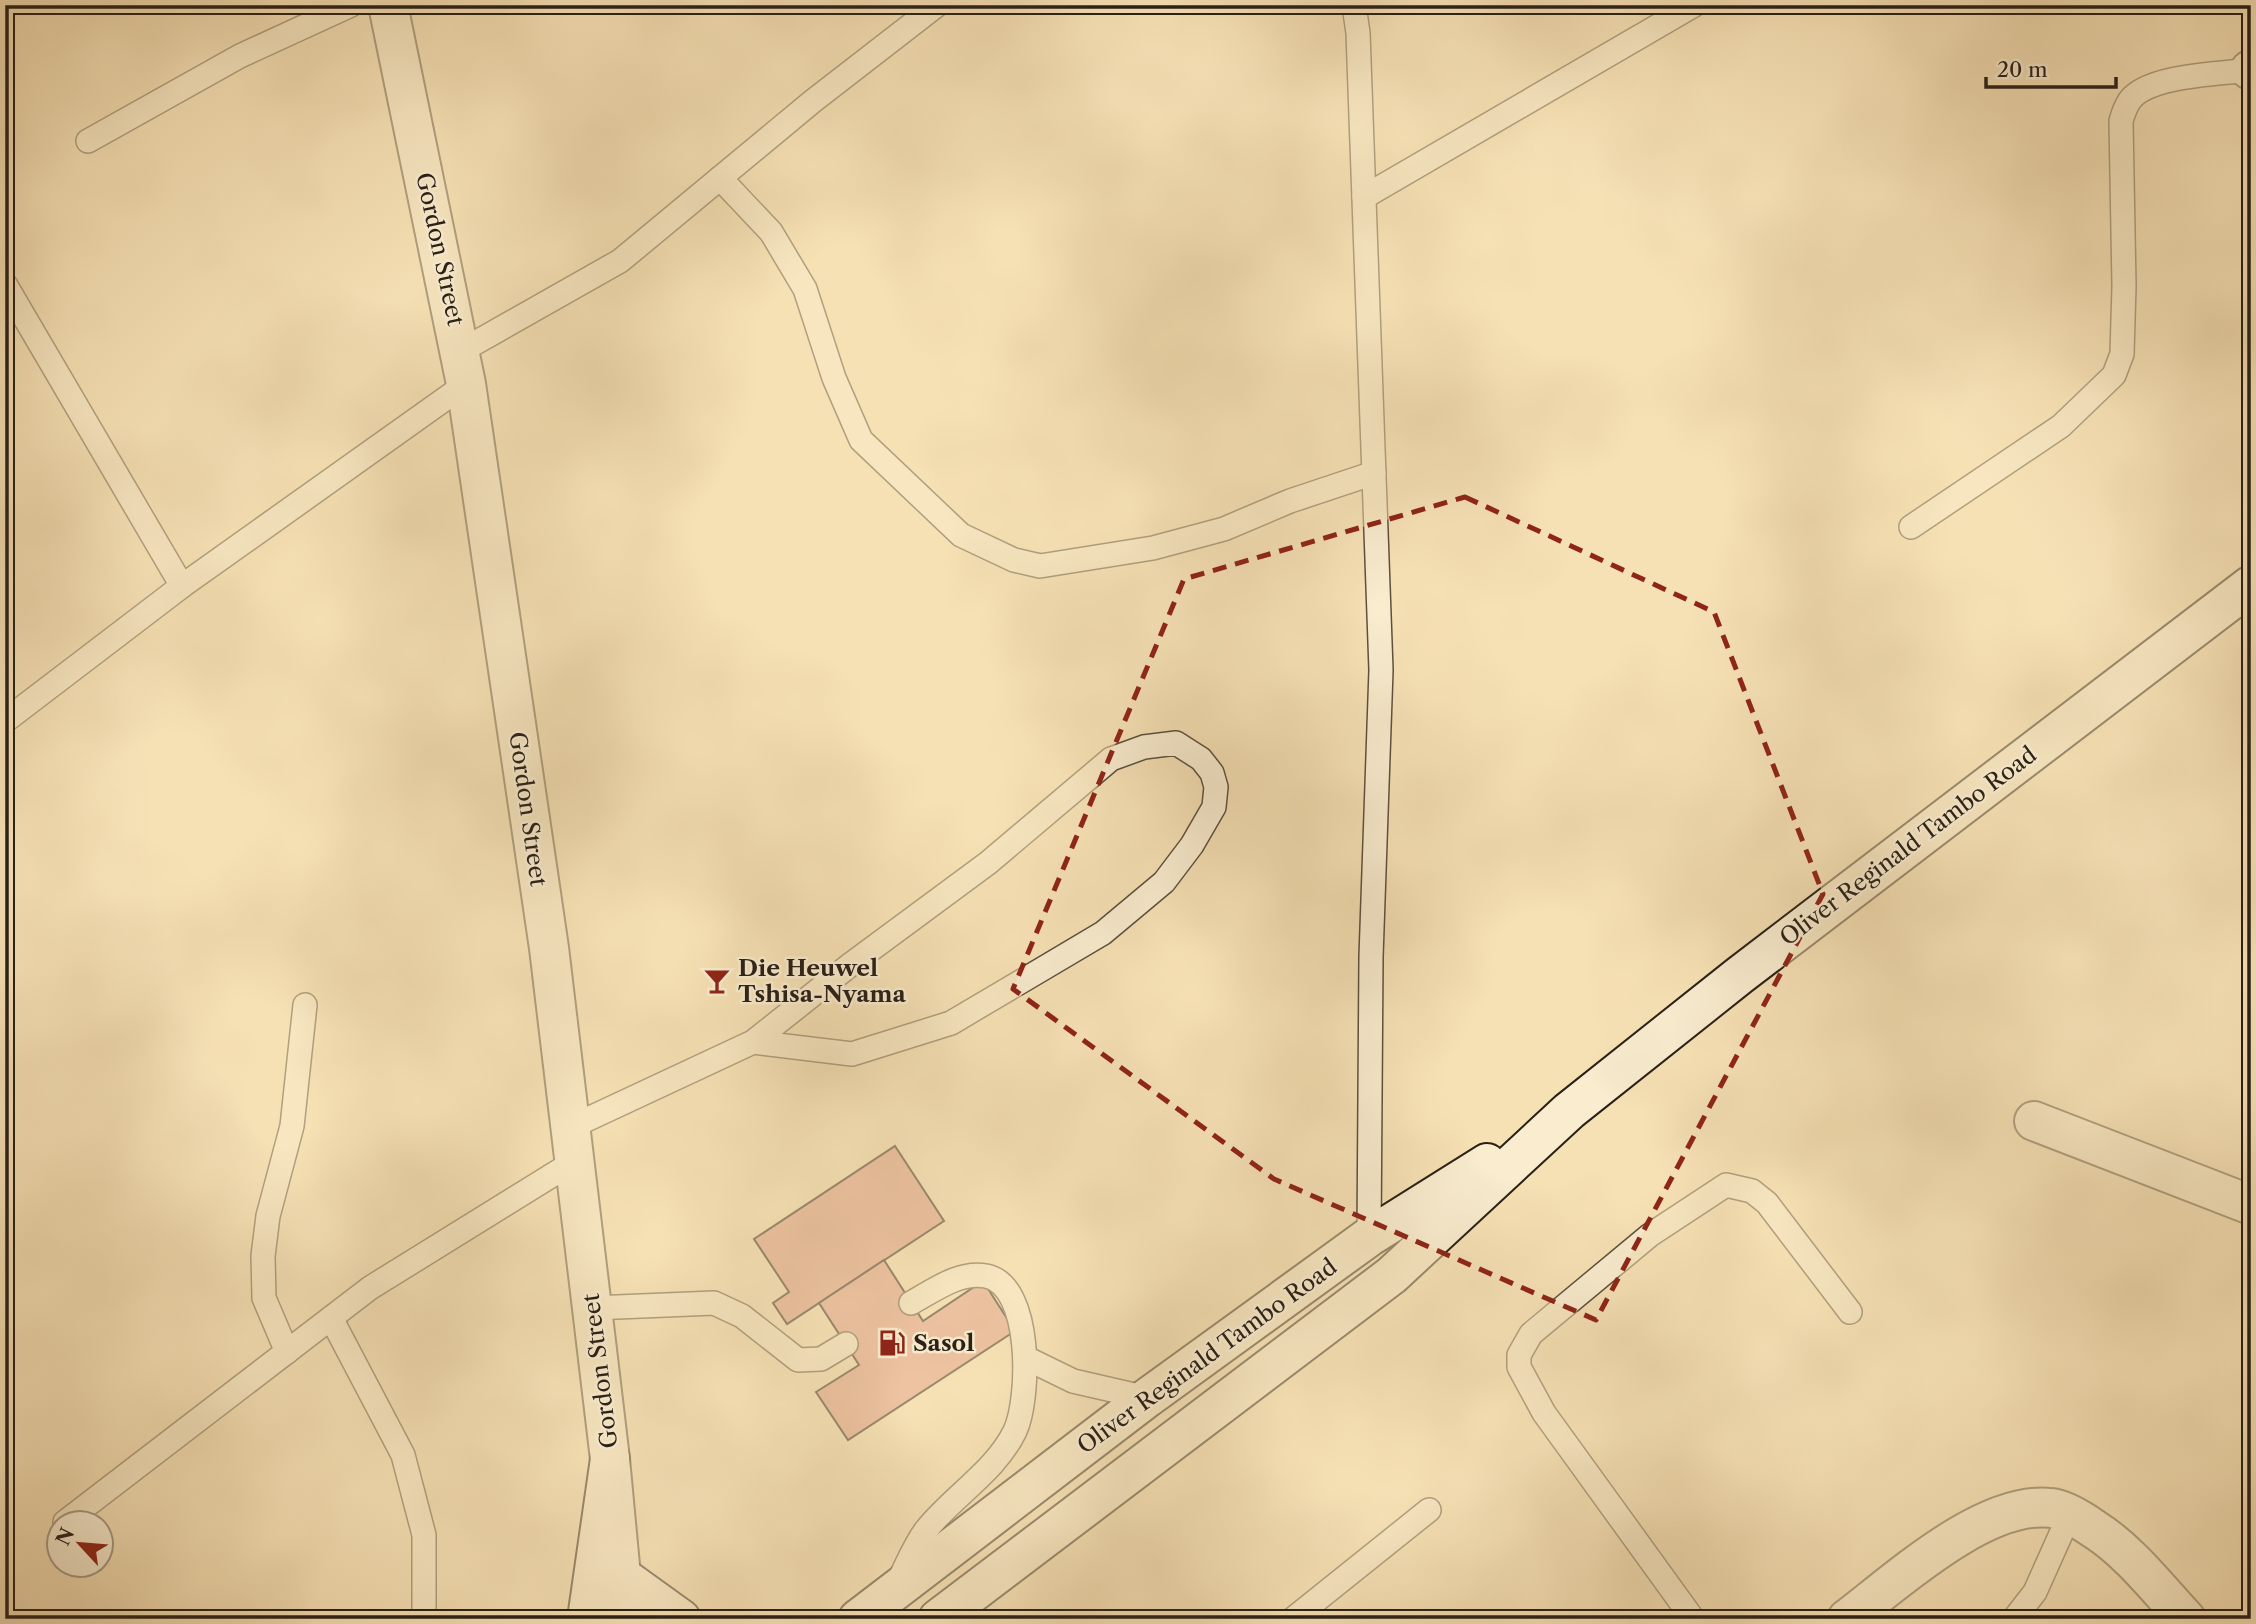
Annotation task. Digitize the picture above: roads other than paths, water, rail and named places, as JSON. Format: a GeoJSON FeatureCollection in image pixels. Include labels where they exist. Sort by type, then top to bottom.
{"type":"FeatureCollection","features":[{"type":"Feature","properties":{"kind":"main road","name":"Gordon Street"},"geometry":{"type":"LineString","coordinates":[[388,5],[464,368],[549,948],[593,1308],[625,1619]]}},
{"type":"Feature","properties":{"kind":"main road","name":"Oliver Reginald Tambo Road"},"geometry":{"type":"LineString","coordinates":[[938,1619],[1392,1275],[1569,1111],[1740,975],[2251,585]]}},
{"type":"Feature","properties":{"kind":"main road","name":"Oliver Reginald Tambo Road"},"geometry":{"type":"LineString","coordinates":[[858,1619],[1147,1398],[1369,1237],[1569,1111]]}},
{"type":"Feature","properties":{"kind":"main road"},"geometry":{"type":"LineString","coordinates":[[2034,1121],[2251,1205]]}},
{"type":"Feature","properties":{"kind":"main road"},"geometry":{"type":"LineString","coordinates":[[587,1619],[610,1459]]}},
{"type":"Feature","properties":{"kind":"main road"},"geometry":{"type":"LineString","coordinates":[[1847,1619],[1936,1550],[1975,1527],[2012,1512],[2060,1512],[2095,1529],[2186,1619]]}},
{"type":"Feature","properties":{"kind":"main road"},"geometry":{"type":"LineString","coordinates":[[620,1575],[681,1619]]}},
{"type":"Feature","properties":{"kind":"lane"},"geometry":{"type":"LineString","coordinates":[[88,141],[240,56],[351,5]]}},
{"type":"Feature","properties":{"kind":"lane"},"geometry":{"type":"LineString","coordinates":[[5,721],[464,368],[620,261],[937,5]]}},
{"type":"Feature","properties":{"kind":"lane"},"geometry":{"type":"LineString","coordinates":[[1354,5],[1358,33],[1381,670],[1371,957],[1369,1237]]}},
{"type":"Feature","properties":{"kind":"lane"},"geometry":{"type":"LineString","coordinates":[[1364,197],[1694,5]]}},
{"type":"Feature","properties":{"kind":"lane"},"geometry":{"type":"LineString","coordinates":[[1910,527],[2061,426],[2114,375],[2122,354],[2124,300],[2121,121],[2130,100],[2143,89],[2164,82],[2251,70]]}},
{"type":"Feature","properties":{"kind":"lane"},"geometry":{"type":"LineString","coordinates":[[720,178],[771,232],[805,289],[834,379],[861,440],[961,535],[1014,560],[1040,566],[1153,548],[1224,529],[1290,500],[1374,473]]}},
{"type":"Feature","properties":{"kind":"lane"},"geometry":{"type":"LineString","coordinates":[[5,284],[182,586]]}},
{"type":"Feature","properties":{"kind":"lane"},"geometry":{"type":"LineString","coordinates":[[85,1508],[370,1288],[573,1144],[753,1042],[850,965],[988,863],[1111,759],[1144,747],[1176,743],[1201,759],[1212,773],[1216,787],[1214,807],[1192,845],[1164,882],[1103,933],[951,1023],[852,1054],[753,1042]]}},
{"type":"Feature","properties":{"kind":"lane"},"geometry":{"type":"LineString","coordinates":[[287,1352],[264,1298],[263,1256],[268,1216],[292,1126],[305,1005]]}},
{"type":"Feature","properties":{"kind":"lane"},"geometry":{"type":"LineString","coordinates":[[1693,1619],[1544,1413],[1519,1367],[1519,1355],[1531,1334],[1650,1235],[1726,1185],[1752,1191],[1767,1203],[1850,1312]]}},
{"type":"Feature","properties":{"kind":"lane"},"geometry":{"type":"LineString","coordinates":[[895,1590],[927,1529],[1004,1452],[1017,1427],[1027,1358],[1017,1306],[999,1283],[986,1276],[956,1279],[911,1303]]}},
{"type":"Feature","properties":{"kind":"lane"},"geometry":{"type":"LineString","coordinates":[[593,1308],[714,1303],[742,1316],[798,1360],[821,1359],[845,1344]]}},
{"type":"Feature","properties":{"kind":"lane"},"geometry":{"type":"LineString","coordinates":[[331,1318],[403,1455],[424,1535],[424,1619]]}},
{"type":"Feature","properties":{"kind":"lane"},"geometry":{"type":"LineString","coordinates":[[1027,1358],[1073,1381],[1147,1398]]}},
{"type":"Feature","properties":{"kind":"lane"},"geometry":{"type":"LineString","coordinates":[[1293,1619],[1429,1510]]}},
{"type":"Feature","properties":{"kind":"lane"},"geometry":{"type":"LineString","coordinates":[[2014,1619],[2035,1592],[2060,1512]]}},
{"type":"Feature","properties":{"kind":"place","name":"Die Heuwel Tshisa-Nyama"},"geometry":{"type":"Point","coordinates":[717,981]}},
{"type":"Feature","properties":{"kind":"place","name":"Sasol"},"geometry":{"type":"Point","coordinates":[892,1343]}}]}
